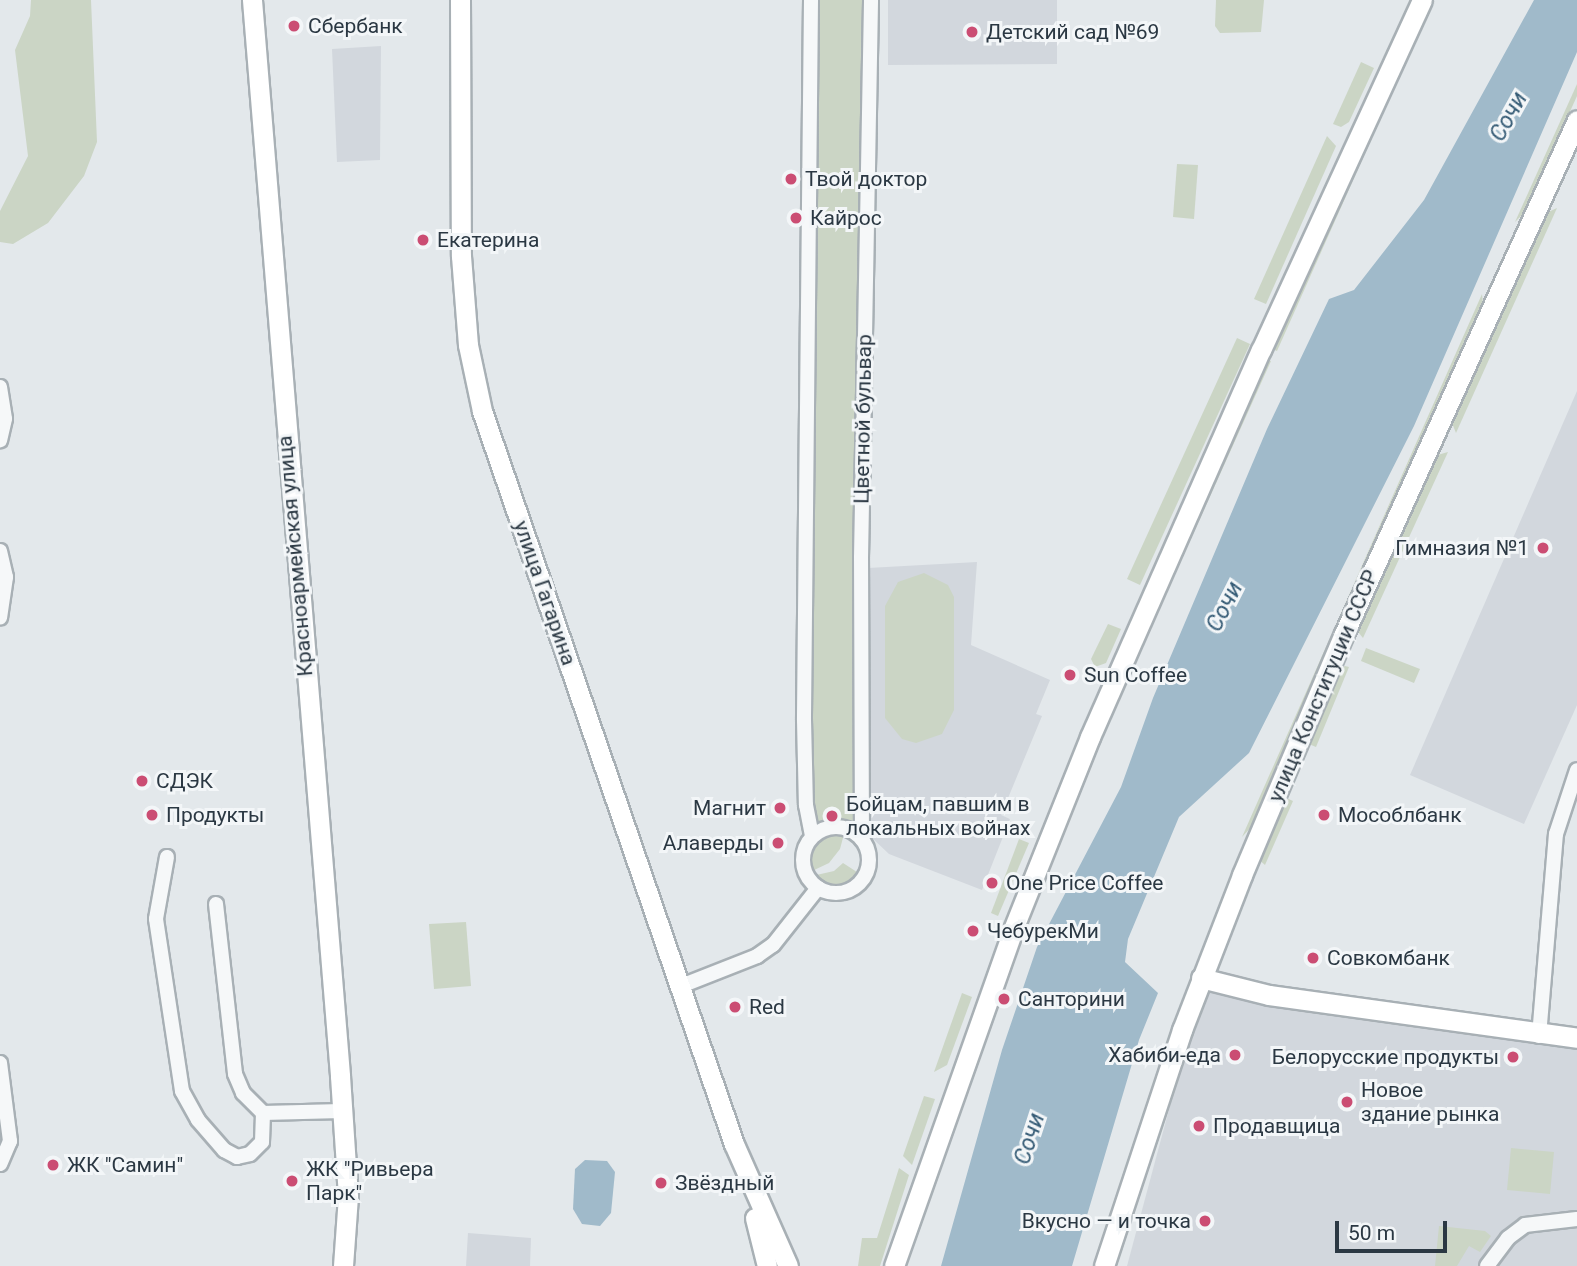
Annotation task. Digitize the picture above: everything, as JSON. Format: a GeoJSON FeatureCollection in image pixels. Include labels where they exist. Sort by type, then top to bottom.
{"type":"FeatureCollection","features":[{"type":"Feature","properties":{"kind":"street","name":"Красноармейская улица"},"geometry":{"type":"LineString","coordinates":[[252,0],[342,1111],[348,1196],[343,1266]]}},
{"type":"Feature","properties":{"kind":"street","name":"улица Гагарина"},"geometry":{"type":"LineString","coordinates":[[460,0],[461,256],[468,345],[482,411],[742,1166]]}},
{"type":"Feature","properties":{"kind":"street"},"geometry":{"type":"LineString","coordinates":[[811,0],[804,720],[806,805],[812,836],[802,862],[806,876],[818,888],[838,893],[858,885],[868,867],[862,839],[837,826],[812,836]]}},
{"type":"Feature","properties":{"kind":"street","name":"Цветной бульвар"},"geometry":{"type":"LineString","coordinates":[[862,839],[861,558],[871,0]]}},
{"type":"Feature","properties":{"kind":"street"},"geometry":{"type":"LineString","coordinates":[[894,1266],[1012,932],[1090,737],[1261,349],[1422,0]]}},
{"type":"Feature","properties":{"kind":"street","name":"улица Конституции СССР"},"geometry":{"type":"LineString","coordinates":[[1104,1266],[1201,978],[1344,634],[1577,120]]}},
{"type":"Feature","properties":{"kind":"street"},"geometry":{"type":"LineString","coordinates":[[0,387],[5,419],[0,440]]}},
{"type":"Feature","properties":{"kind":"street"},"geometry":{"type":"LineString","coordinates":[[0,551],[6,577],[0,618]]}},
{"type":"Feature","properties":{"kind":"street"},"geometry":{"type":"LineString","coordinates":[[1539,1036],[1556,834],[1577,770]]}},
{"type":"Feature","properties":{"kind":"street"},"geometry":{"type":"LineString","coordinates":[[167,856],[156,919],[182,1091],[198,1121],[224,1150],[237,1157],[250,1154],[262,1142],[263,1113]]}},
{"type":"Feature","properties":{"kind":"street"},"geometry":{"type":"LineString","coordinates":[[681,986],[757,956],[773,945],[818,888]]}},
{"type":"Feature","properties":{"kind":"street"},"geometry":{"type":"LineString","coordinates":[[216,904],[234,1074],[243,1094],[263,1113],[342,1111]]}},
{"type":"Feature","properties":{"kind":"street"},"geometry":{"type":"LineString","coordinates":[[1201,978],[1269,995],[1539,1036],[1577,1038]]}},
{"type":"Feature","properties":{"kind":"street"},"geometry":{"type":"LineString","coordinates":[[0,1063],[10,1141],[0,1164]]}},
{"type":"Feature","properties":{"kind":"street"},"geometry":{"type":"LineString","coordinates":[[742,1166],[767,1266]]}},
{"type":"Feature","properties":{"kind":"street"},"geometry":{"type":"LineString","coordinates":[[742,1166],[788,1266]]}},
{"type":"Feature","properties":{"kind":"street"},"geometry":{"type":"LineString","coordinates":[[1487,1266],[1508,1238],[1525,1225],[1577,1219]]}},
{"type":"Feature","properties":{"kind":"shaded area","name":"Детский сад №69"},"geometry":{"type":"Polygon","coordinates":[[[888,0],[1057,0],[1057,64],[888,65],[888,0]]]}},
{"type":"Feature","properties":{"kind":"shaded area"},"geometry":{"type":"Polygon","coordinates":[[[381,46],[380,160],[337,162],[332,49],[381,46]]]}},
{"type":"Feature","properties":{"kind":"shaded area","name":"Гимназия №1"},"geometry":{"type":"Polygon","coordinates":[[[1577,391],[1577,705],[1524,824],[1410,775],[1577,391]]]}},
{"type":"Feature","properties":{"kind":"shaded area"},"geometry":{"type":"Polygon","coordinates":[[[977,562],[971,645],[1050,680],[1036,714],[1042,716],[1001,815],[1010,819],[982,890],[889,854],[868,834],[868,568],[977,562]]]}},
{"type":"Feature","properties":{"kind":"shaded area"},"geometry":{"type":"Polygon","coordinates":[[[1207,985],[1577,1043],[1577,1266],[1127,1266],[1200,994],[1207,985]]]}},
{"type":"Feature","properties":{"kind":"shaded area"},"geometry":{"type":"Polygon","coordinates":[[[468,1233],[531,1238],[530,1266],[466,1266],[468,1233]]]}},
{"type":"Feature","properties":{"kind":"green space"},"geometry":{"type":"Polygon","coordinates":[[[31,0],[91,0],[97,142],[84,176],[48,223],[13,244],[0,242],[0,211],[28,156],[15,50],[30,16],[31,0]]]}},
{"type":"Feature","properties":{"kind":"green space"},"geometry":{"type":"Polygon","coordinates":[[[811,0],[871,0],[862,839],[837,826],[812,836],[809,825],[811,0]]]}},
{"type":"Feature","properties":{"kind":"green space"},"geometry":{"type":"Polygon","coordinates":[[[1216,0],[1264,0],[1261,32],[1220,33],[1215,26],[1216,0]]]}},
{"type":"Feature","properties":{"kind":"green space"},"geometry":{"type":"Polygon","coordinates":[[[1361,62],[1374,68],[1349,122],[1341,127],[1333,124],[1361,62]]]}},
{"type":"Feature","properties":{"kind":"green space"},"geometry":{"type":"Polygon","coordinates":[[[1391,82],[1396,84],[1277,351],[1272,349],[1391,82]]]}},
{"type":"Feature","properties":{"kind":"green space"},"geometry":{"type":"Polygon","coordinates":[[[1577,84],[1577,96],[1524,213],[1515,222],[1577,84]]]}},
{"type":"Feature","properties":{"kind":"green space"},"geometry":{"type":"Polygon","coordinates":[[[1327,136],[1336,146],[1266,304],[1254,299],[1327,136]]]}},
{"type":"Feature","properties":{"kind":"green space"},"geometry":{"type":"Polygon","coordinates":[[[1177,164],[1198,165],[1194,219],[1173,217],[1177,164]]]}},
{"type":"Feature","properties":{"kind":"green space"},"geometry":{"type":"Polygon","coordinates":[[[1557,208],[1456,433],[1450,418],[1544,214],[1557,208]]]}},
{"type":"Feature","properties":{"kind":"green space"},"geometry":{"type":"Polygon","coordinates":[[[1482,294],[1483,304],[1364,564],[1254,824],[1242,837],[1482,294]]]}},
{"type":"Feature","properties":{"kind":"green space"},"geometry":{"type":"Polygon","coordinates":[[[1237,338],[1250,344],[1140,585],[1127,579],[1237,338]]]}},
{"type":"Feature","properties":{"kind":"green space"},"geometry":{"type":"Polygon","coordinates":[[[1267,360],[1271,361],[1099,743],[1049,869],[1071,798],[1267,360]]]}},
{"type":"Feature","properties":{"kind":"green space"},"geometry":{"type":"Polygon","coordinates":[[[1448,452],[1363,638],[1354,627],[1434,456],[1448,452]]]}},
{"type":"Feature","properties":{"kind":"green space"},"geometry":{"type":"Polygon","coordinates":[[[924,573],[948,585],[954,597],[954,710],[942,734],[916,743],[902,739],[885,718],[885,606],[898,582],[924,573]]]}},
{"type":"Feature","properties":{"kind":"green space"},"geometry":{"type":"Polygon","coordinates":[[[1108,624],[1121,629],[1106,663],[1095,667],[1091,659],[1108,624]]]}},
{"type":"Feature","properties":{"kind":"green space"},"geometry":{"type":"Polygon","coordinates":[[[1366,648],[1420,669],[1414,683],[1361,661],[1366,648]]]}},
{"type":"Feature","properties":{"kind":"green space"},"geometry":{"type":"Polygon","coordinates":[[[1349,667],[1316,747],[1304,742],[1336,669],[1349,667]]]}},
{"type":"Feature","properties":{"kind":"green space"},"geometry":{"type":"Polygon","coordinates":[[[1280,795],[1293,801],[1265,865],[1257,858],[1280,795]]]}},
{"type":"Feature","properties":{"kind":"green space"},"geometry":{"type":"Polygon","coordinates":[[[830,832],[844,834],[840,849],[829,863],[810,872],[810,848],[830,832]]]}},
{"type":"Feature","properties":{"kind":"green space"},"geometry":{"type":"Polygon","coordinates":[[[1019,839],[1029,843],[998,916],[991,913],[1019,839]]]}},
{"type":"Feature","properties":{"kind":"green space"},"geometry":{"type":"Polygon","coordinates":[[[843,863],[860,874],[847,886],[828,887],[812,876],[834,871],[843,863]]]}},
{"type":"Feature","properties":{"kind":"green space"},"geometry":{"type":"Polygon","coordinates":[[[466,922],[471,986],[434,989],[429,924],[466,922]]]}},
{"type":"Feature","properties":{"kind":"green space"},"geometry":{"type":"Polygon","coordinates":[[[962,993],[972,997],[947,1065],[934,1072],[962,993]]]}},
{"type":"Feature","properties":{"kind":"green space"},"geometry":{"type":"Polygon","coordinates":[[[924,1096],[935,1099],[912,1165],[903,1156],[924,1096]]]}},
{"type":"Feature","properties":{"kind":"green space"},"geometry":{"type":"Polygon","coordinates":[[[1511,1148],[1554,1152],[1550,1194],[1507,1190],[1511,1148]]]}},
{"type":"Feature","properties":{"kind":"green space"},"geometry":{"type":"Polygon","coordinates":[[[899,1168],[909,1175],[880,1266],[858,1266],[862,1238],[877,1238],[899,1168]]]}},
{"type":"Feature","properties":{"kind":"green space"},"geometry":{"type":"Polygon","coordinates":[[[1439,1226],[1485,1231],[1491,1236],[1480,1252],[1469,1246],[1457,1266],[1435,1266],[1439,1226]]]}},
{"type":"Feature","properties":{"kind":"water","name":"Сочи"},"geometry":{"type":"Polygon","coordinates":[[[1534,0],[1577,0],[1577,52],[1414,426],[1249,753],[1179,817],[1128,939],[1125,962],[1158,993],[1139,1040],[1072,1266],[941,1266],[1002,1050],[1037,947],[1121,787],[1153,698],[1267,429],[1329,299],[1354,290],[1424,200],[1534,0]]]}},
{"type":"Feature","properties":{"kind":"water"},"geometry":{"type":"Polygon","coordinates":[[[585,1160],[607,1161],[615,1172],[611,1213],[600,1226],[582,1224],[573,1209],[575,1169],[585,1160]]]}},
{"type":"Feature","properties":{"kind":"place","name":"Сбербанк"},"geometry":{"type":"Point","coordinates":[294,26]}},
{"type":"Feature","properties":{"kind":"place","name":"Детский сад №69"},"geometry":{"type":"Point","coordinates":[972,32]}},
{"type":"Feature","properties":{"kind":"place","name":"Твой доктор"},"geometry":{"type":"Point","coordinates":[791,179]}},
{"type":"Feature","properties":{"kind":"place","name":"Кайрос"},"geometry":{"type":"Point","coordinates":[796,218]}},
{"type":"Feature","properties":{"kind":"place","name":"Екатерина"},"geometry":{"type":"Point","coordinates":[423,240]}},
{"type":"Feature","properties":{"kind":"place","name":"Гимназия №1"},"geometry":{"type":"Point","coordinates":[1543,548]}},
{"type":"Feature","properties":{"kind":"place","name":"Sun Coffee"},"geometry":{"type":"Point","coordinates":[1070,675]}},
{"type":"Feature","properties":{"kind":"place","name":"СДЭК"},"geometry":{"type":"Point","coordinates":[142,781]}},
{"type":"Feature","properties":{"kind":"place","name":"Магнит"},"geometry":{"type":"Point","coordinates":[780,808]}},
{"type":"Feature","properties":{"kind":"place","name":"Продукты"},"geometry":{"type":"Point","coordinates":[152,815]}},
{"type":"Feature","properties":{"kind":"place","name":"Мособлбанк"},"geometry":{"type":"Point","coordinates":[1324,815]}},
{"type":"Feature","properties":{"kind":"place","name":"Бойцам, павшим в локальных войнах"},"geometry":{"type":"Point","coordinates":[832,816]}},
{"type":"Feature","properties":{"kind":"place","name":"Алаверды"},"geometry":{"type":"Point","coordinates":[778,843]}},
{"type":"Feature","properties":{"kind":"place","name":"One Price Coffee"},"geometry":{"type":"Point","coordinates":[992,883]}},
{"type":"Feature","properties":{"kind":"place","name":"ЧебурекМи"},"geometry":{"type":"Point","coordinates":[973,931]}},
{"type":"Feature","properties":{"kind":"place","name":"Совкомбанк"},"geometry":{"type":"Point","coordinates":[1313,958]}},
{"type":"Feature","properties":{"kind":"place","name":"Санторини"},"geometry":{"type":"Point","coordinates":[1004,999]}},
{"type":"Feature","properties":{"kind":"place","name":"Red"},"geometry":{"type":"Point","coordinates":[735,1007]}},
{"type":"Feature","properties":{"kind":"place","name":"Хабиби-еда"},"geometry":{"type":"Point","coordinates":[1235,1055]}},
{"type":"Feature","properties":{"kind":"place","name":"Белорусские продукты"},"geometry":{"type":"Point","coordinates":[1513,1057]}},
{"type":"Feature","properties":{"kind":"place","name":"Новое здание рынка"},"geometry":{"type":"Point","coordinates":[1347,1102]}},
{"type":"Feature","properties":{"kind":"place","name":"Продавщица"},"geometry":{"type":"Point","coordinates":[1199,1126]}},
{"type":"Feature","properties":{"kind":"place","name":"ЖК \"Самин\""},"geometry":{"type":"Point","coordinates":[53,1165]}},
{"type":"Feature","properties":{"kind":"place","name":"ЖК \"Ривьера Парк\""},"geometry":{"type":"Point","coordinates":[292,1181]}},
{"type":"Feature","properties":{"kind":"place","name":"Звёздный"},"geometry":{"type":"Point","coordinates":[661,1183]}},
{"type":"Feature","properties":{"kind":"place","name":"Вкусно — и точка"},"geometry":{"type":"Point","coordinates":[1205,1221]}}]}
